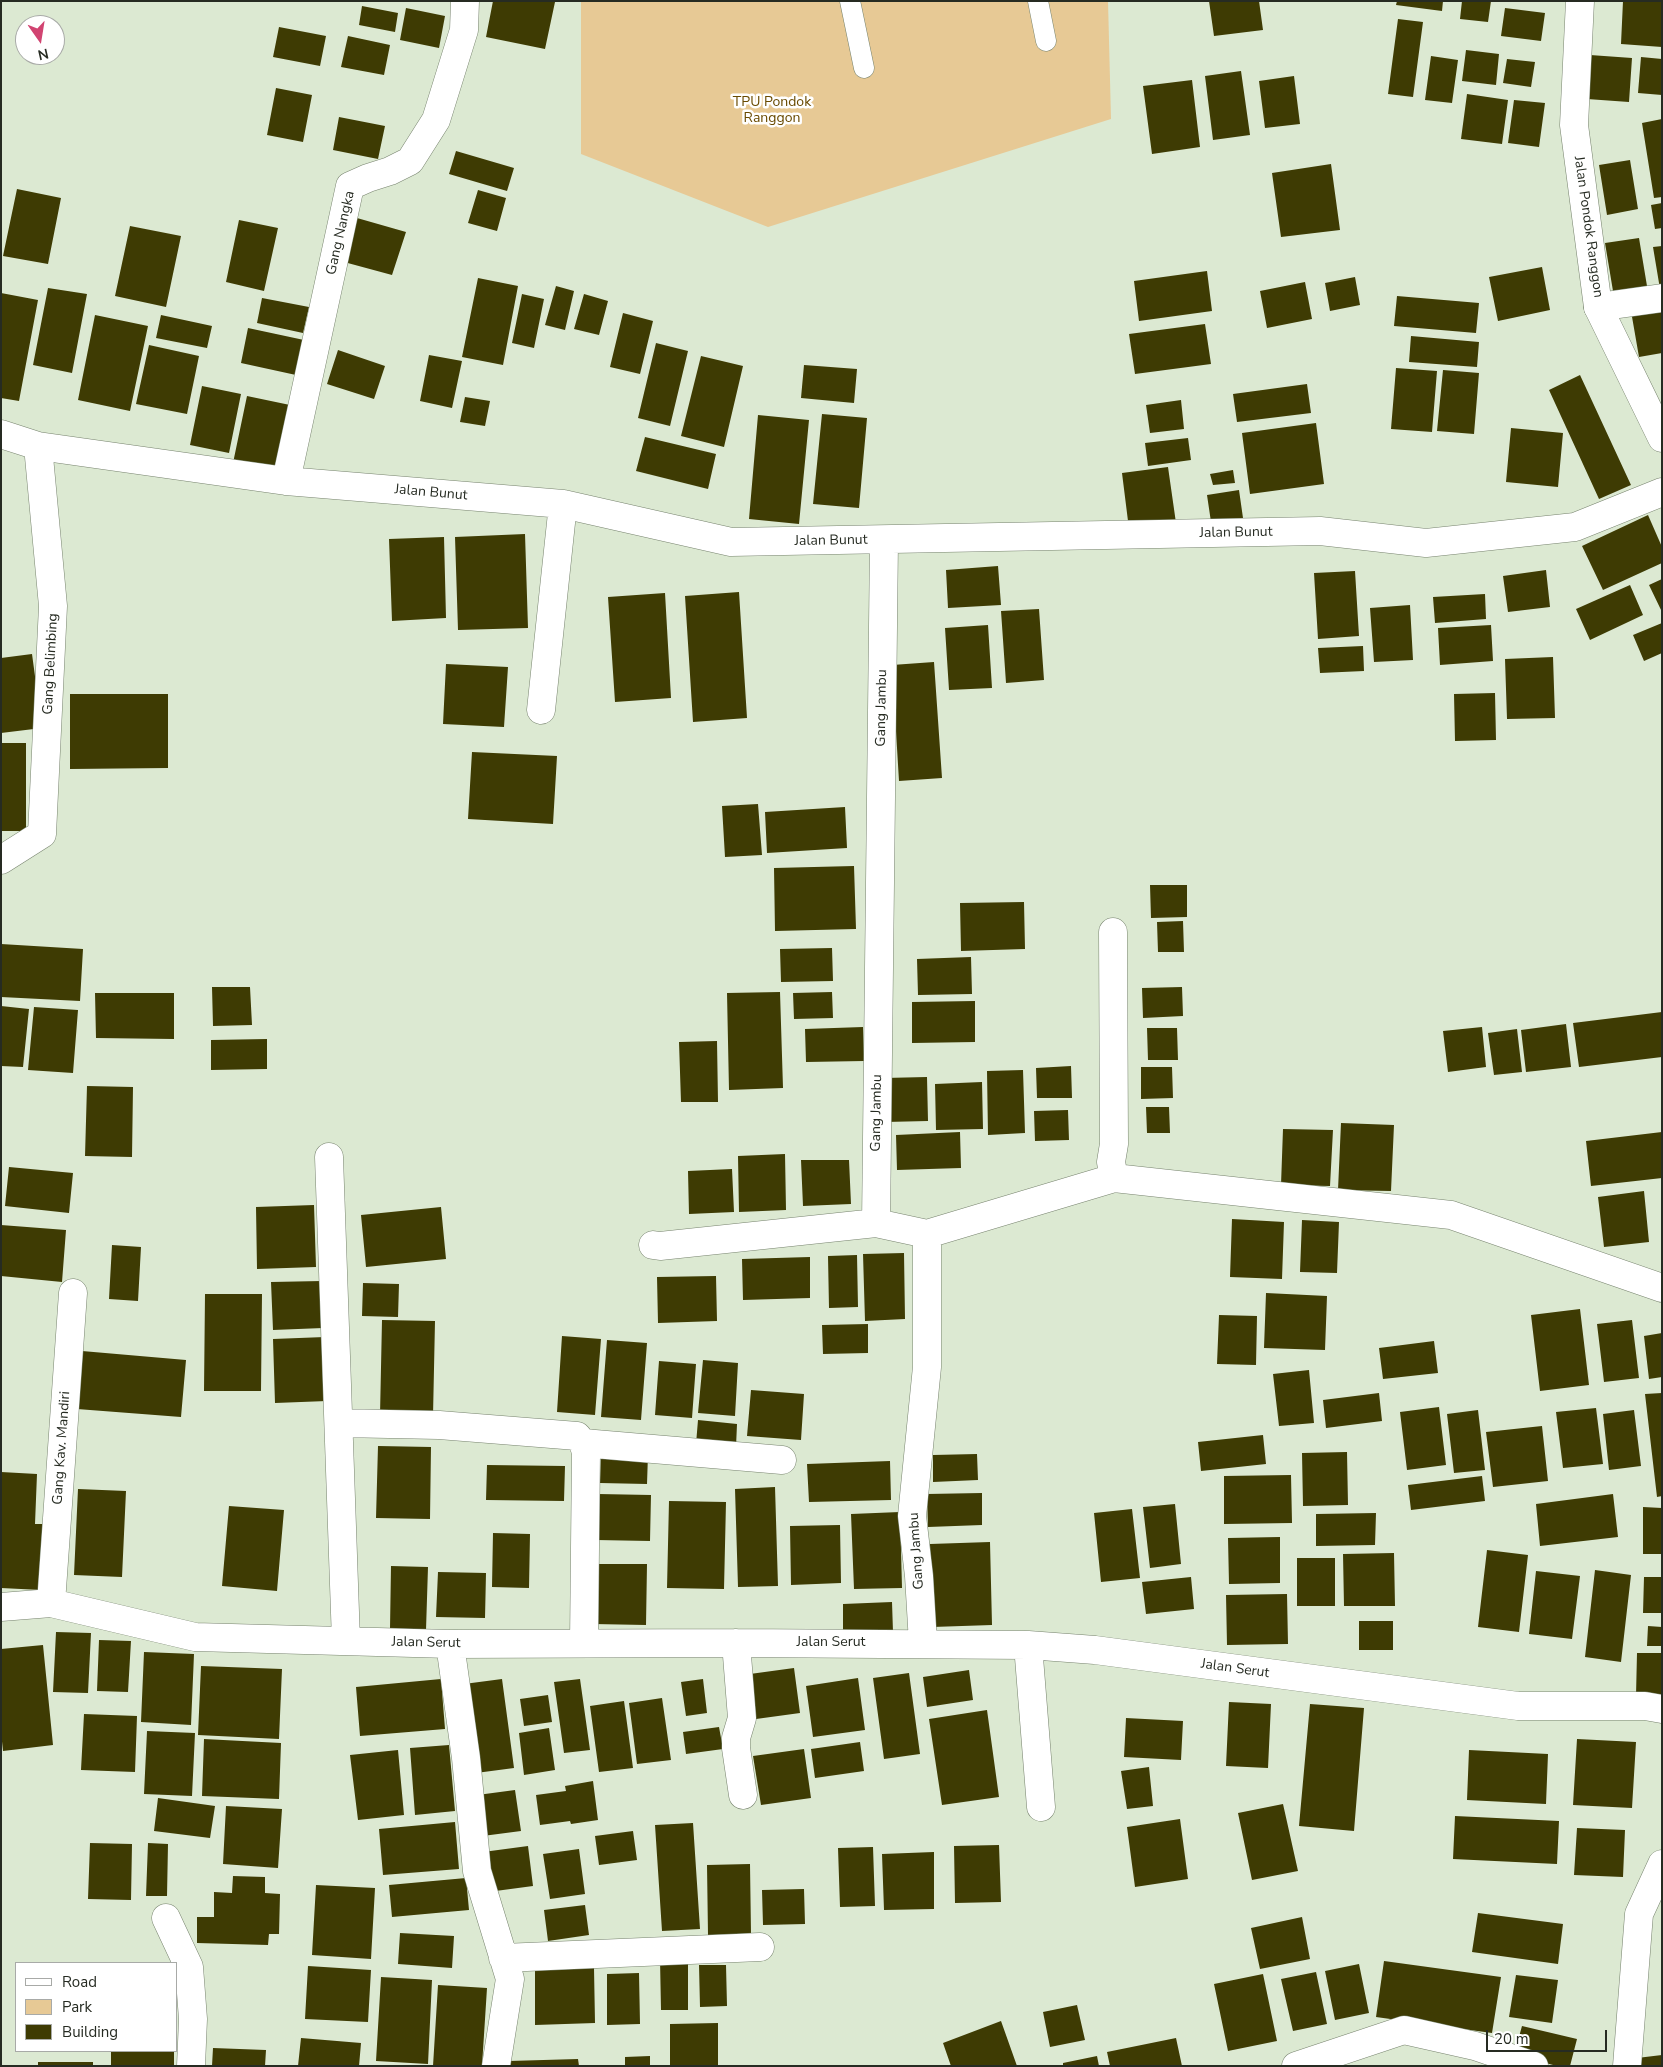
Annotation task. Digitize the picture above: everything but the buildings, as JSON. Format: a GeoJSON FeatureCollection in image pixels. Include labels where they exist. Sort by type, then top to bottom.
{"type":"FeatureCollection","features":[{"type":"Feature","properties":{"kind":"street","name":"Gang Nangka"},"geometry":{"type":"LineString","coordinates":[[286,481],[350,186],[390,171],[410,161],[436,120],[464,30],[465,1]]}},
{"type":"Feature","properties":{"kind":"street","name":"Jalan Pondok Ranggon"},"geometry":{"type":"LineString","coordinates":[[1580,1],[1574,125],[1598,307],[1662,438]]}},
{"type":"Feature","properties":{"kind":"street"},"geometry":{"type":"LineString","coordinates":[[1598,307],[1662,298]]}},
{"type":"Feature","properties":{"kind":"street","name":"Jalan Bunut"},"geometry":{"type":"LineString","coordinates":[[1,434],[38,446],[286,481],[563,504],[731,542],[884,541],[1320,531],[1426,542],[1575,527],[1662,492]]}},
{"type":"Feature","properties":{"kind":"street","name":"Gang Belimbing"},"geometry":{"type":"LineString","coordinates":[[1,860],[42,834],[53,606],[38,446]]}},
{"type":"Feature","properties":{"kind":"street"},"geometry":{"type":"LineString","coordinates":[[541,710],[563,504]]}},
{"type":"Feature","properties":{"kind":"street","name":"Gang Jambu"},"geometry":{"type":"LineString","coordinates":[[876,1223],[884,541]]}},
{"type":"Feature","properties":{"kind":"street"},"geometry":{"type":"LineString","coordinates":[[1113,932],[1114,1144],[1110,1162],[1114,1178]]}},
{"type":"Feature","properties":{"kind":"street"},"geometry":{"type":"LineString","coordinates":[[329,1158],[346,1641]]}},
{"type":"Feature","properties":{"kind":"street"},"geometry":{"type":"LineString","coordinates":[[653,1244],[660,1246],[876,1223],[927,1234],[1114,1178],[1451,1215],[1662,1288]]}},
{"type":"Feature","properties":{"kind":"street","name":"Gang Jambu"},"geometry":{"type":"LineString","coordinates":[[923,1643],[919,1576],[912,1516],[927,1367],[927,1234]]}},
{"type":"Feature","properties":{"kind":"street","name":"Gang Kav. Mandiri"},"geometry":{"type":"LineString","coordinates":[[51,1603],[73,1293]]}},
{"type":"Feature","properties":{"kind":"street"},"geometry":{"type":"LineString","coordinates":[[339,1423],[440,1425],[576,1436],[583,1443],[586,1452],[584,1643]]}},
{"type":"Feature","properties":{"kind":"street"},"geometry":{"type":"LineString","coordinates":[[583,1443],[782,1460]]}},
{"type":"Feature","properties":{"kind":"street","name":"Jalan Serut"},"geometry":{"type":"LineString","coordinates":[[1,1607],[51,1603],[195,1637],[450,1644],[923,1643],[1028,1645],[1095,1650],[1518,1706],[1645,1706],[1662,1709]]}},
{"type":"Feature","properties":{"kind":"street"},"geometry":{"type":"LineString","coordinates":[[736,1643],[742,1718],[736,1738],[736,1748],[743,1795]]}},
{"type":"Feature","properties":{"kind":"street"},"geometry":{"type":"LineString","coordinates":[[450,1644],[466,1758],[477,1870],[510,1979],[496,2066]]}},
{"type":"Feature","properties":{"kind":"street"},"geometry":{"type":"LineString","coordinates":[[1028,1645],[1041,1807]]}},
{"type":"Feature","properties":{"kind":"street"},"geometry":{"type":"LineString","coordinates":[[1627,2066],[1639,1914],[1662,1864]]}},
{"type":"Feature","properties":{"kind":"street"},"geometry":{"type":"LineString","coordinates":[[166,1918],[189,1967],[193,2018],[191,2066]]}},
{"type":"Feature","properties":{"kind":"street"},"geometry":{"type":"LineString","coordinates":[[503,1958],[760,1947]]}},
{"type":"Feature","properties":{"kind":"street"},"geometry":{"type":"LineString","coordinates":[[1296,2066],[1404,2030],[1475,2046],[1534,2066]]}},
{"type":"Feature","properties":{"kind":"lane"},"geometry":{"type":"LineString","coordinates":[[850,1],[864,68]]}},
{"type":"Feature","properties":{"kind":"lane"},"geometry":{"type":"LineString","coordinates":[[1038,1],[1046,42]]}},
{"type":"Feature","properties":{"kind":"green space","name":"TPU Pondok Ranggon"},"geometry":{"type":"Polygon","coordinates":[[[581,1],[1108,1],[1111,119],[768,227],[581,154],[581,1]]]}}]}
